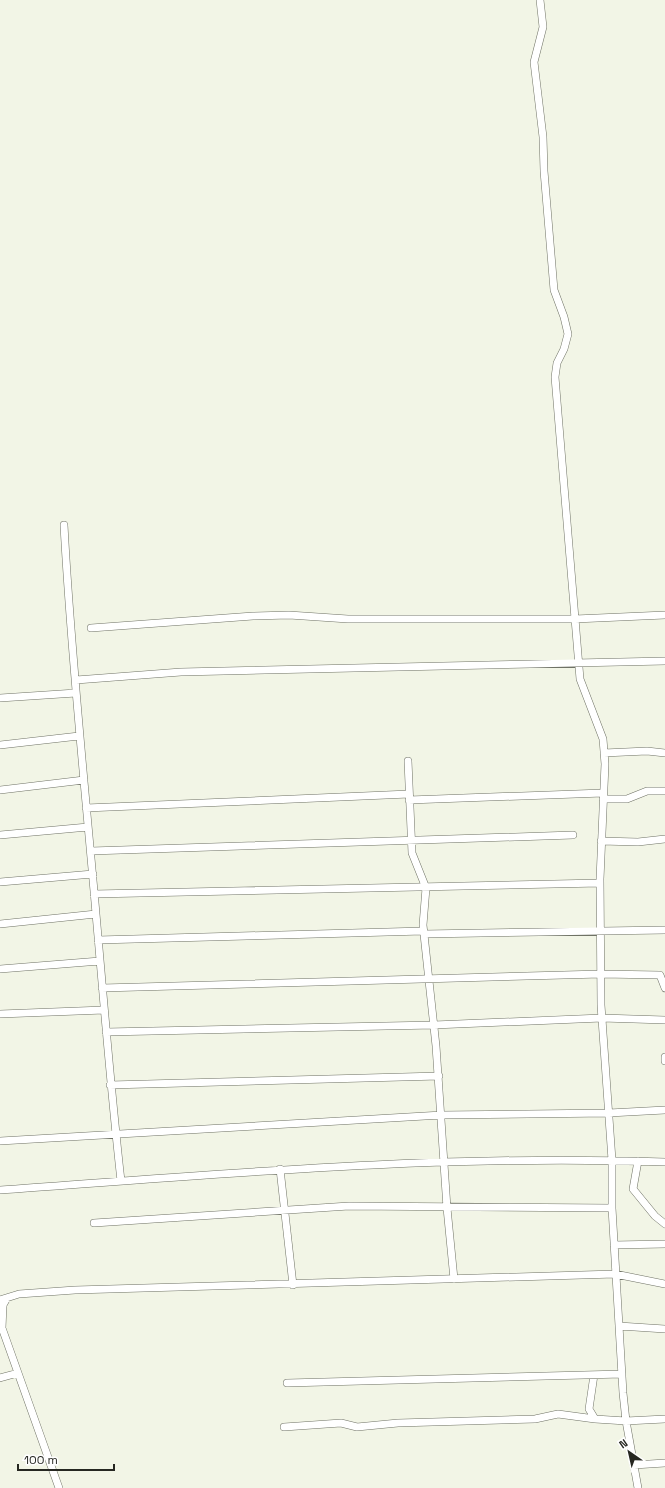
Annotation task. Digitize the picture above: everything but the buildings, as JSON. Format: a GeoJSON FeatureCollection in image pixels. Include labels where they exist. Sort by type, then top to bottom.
{"type":"FeatureCollection","features":[{"type":"Feature","properties":{"kind":"street"},"geometry":{"type":"LineString","coordinates":[[540,0],[543,27],[534,62],[543,137],[544,171],[554,290],[564,317],[568,334],[564,349],[557,363],[556,377],[578,665],[580,679],[598,722],[603,739],[604,753],[600,883],[602,1018],[612,1160],[612,1208],[615,1274],[622,1374],[626,1421],[638,1488]]}},
{"type":"Feature","properties":{"kind":"street"},"geometry":{"type":"LineString","coordinates":[[64,525],[67,596],[76,680],[79,736],[93,874],[110,1085],[121,1181]]}},
{"type":"Feature","properties":{"kind":"street"},"geometry":{"type":"LineString","coordinates":[[91,628],[253,616],[289,615],[348,619],[575,619],[665,615]]}},
{"type":"Feature","properties":{"kind":"street"},"geometry":{"type":"LineString","coordinates":[[76,680],[181,672],[578,665],[665,661]]}},
{"type":"Feature","properties":{"kind":"street"},"geometry":{"type":"LineString","coordinates":[[0,698],[76,693]]}},
{"type":"Feature","properties":{"kind":"street"},"geometry":{"type":"LineString","coordinates":[[0,745],[79,736]]}},
{"type":"Feature","properties":{"kind":"street"},"geometry":{"type":"LineString","coordinates":[[604,753],[647,751],[665,753]]}},
{"type":"Feature","properties":{"kind":"street"},"geometry":{"type":"LineString","coordinates":[[408,761],[412,853],[426,888],[424,932],[442,1115],[447,1208],[454,1279]]}},
{"type":"Feature","properties":{"kind":"street"},"geometry":{"type":"LineString","coordinates":[[0,790],[84,780]]}},
{"type":"Feature","properties":{"kind":"street"},"geometry":{"type":"LineString","coordinates":[[86,808],[409,797],[603,796],[627,799],[647,791],[665,791]]}},
{"type":"Feature","properties":{"kind":"street"},"geometry":{"type":"LineString","coordinates":[[0,835],[88,827]]}},
{"type":"Feature","properties":{"kind":"street"},"geometry":{"type":"LineString","coordinates":[[90,852],[573,835]]}},
{"type":"Feature","properties":{"kind":"street"},"geometry":{"type":"LineString","coordinates":[[601,841],[638,842],[665,839]]}},
{"type":"Feature","properties":{"kind":"street"},"geometry":{"type":"LineString","coordinates":[[0,882],[93,874]]}},
{"type":"Feature","properties":{"kind":"street"},"geometry":{"type":"LineString","coordinates":[[94,894],[426,888],[600,883]]}},
{"type":"Feature","properties":{"kind":"street"},"geometry":{"type":"LineString","coordinates":[[0,924],[96,914]]}},
{"type":"Feature","properties":{"kind":"street"},"geometry":{"type":"LineString","coordinates":[[98,940],[424,932],[665,930]]}},
{"type":"Feature","properties":{"kind":"street"},"geometry":{"type":"LineString","coordinates":[[0,969],[100,961]]}},
{"type":"Feature","properties":{"kind":"street"},"geometry":{"type":"LineString","coordinates":[[102,988],[601,974],[660,975],[665,988]]}},
{"type":"Feature","properties":{"kind":"street"},"geometry":{"type":"LineString","coordinates":[[0,1014],[104,1010]]}},
{"type":"Feature","properties":{"kind":"street"},"geometry":{"type":"LineString","coordinates":[[106,1032],[434,1025],[602,1018],[665,1020]]}},
{"type":"Feature","properties":{"kind":"street"},"geometry":{"type":"LineString","coordinates":[[110,1085],[438,1076]]}},
{"type":"Feature","properties":{"kind":"street"},"geometry":{"type":"LineString","coordinates":[[0,1141],[442,1115],[609,1113],[665,1110]]}},
{"type":"Feature","properties":{"kind":"street"},"geometry":{"type":"LineString","coordinates":[[0,1190],[280,1169],[445,1162],[612,1160],[665,1162]]}},
{"type":"Feature","properties":{"kind":"street"},"geometry":{"type":"LineString","coordinates":[[638,1161],[633,1189],[655,1216],[665,1224]]}},
{"type":"Feature","properties":{"kind":"street"},"geometry":{"type":"LineString","coordinates":[[280,1169],[293,1285]]}},
{"type":"Feature","properties":{"kind":"street"},"geometry":{"type":"LineString","coordinates":[[94,1223],[349,1206],[447,1208],[612,1208]]}},
{"type":"Feature","properties":{"kind":"street"},"geometry":{"type":"LineString","coordinates":[[614,1245],[665,1244]]}},
{"type":"Feature","properties":{"kind":"street"},"geometry":{"type":"LineString","coordinates":[[0,1300],[9,1296],[33,1292],[75,1290],[293,1285],[615,1274],[665,1284]]}},
{"type":"Feature","properties":{"kind":"street"},"geometry":{"type":"LineString","coordinates":[[9,1296],[3,1305],[1,1328],[59,1488]]}},
{"type":"Feature","properties":{"kind":"street"},"geometry":{"type":"LineString","coordinates":[[619,1326],[665,1329]]}},
{"type":"Feature","properties":{"kind":"street"},"geometry":{"type":"LineString","coordinates":[[0,1378],[18,1373]]}},
{"type":"Feature","properties":{"kind":"street"},"geometry":{"type":"LineString","coordinates":[[287,1383],[622,1374]]}},
{"type":"Feature","properties":{"kind":"street"},"geometry":{"type":"LineString","coordinates":[[594,1375],[589,1409],[595,1419]]}},
{"type":"Feature","properties":{"kind":"street"},"geometry":{"type":"LineString","coordinates":[[284,1427],[341,1423],[358,1427],[398,1423],[534,1419],[558,1414],[626,1421],[665,1419]]}},
{"type":"Feature","properties":{"kind":"street"},"geometry":{"type":"LineString","coordinates":[[634,1465],[665,1463]]}}]}
